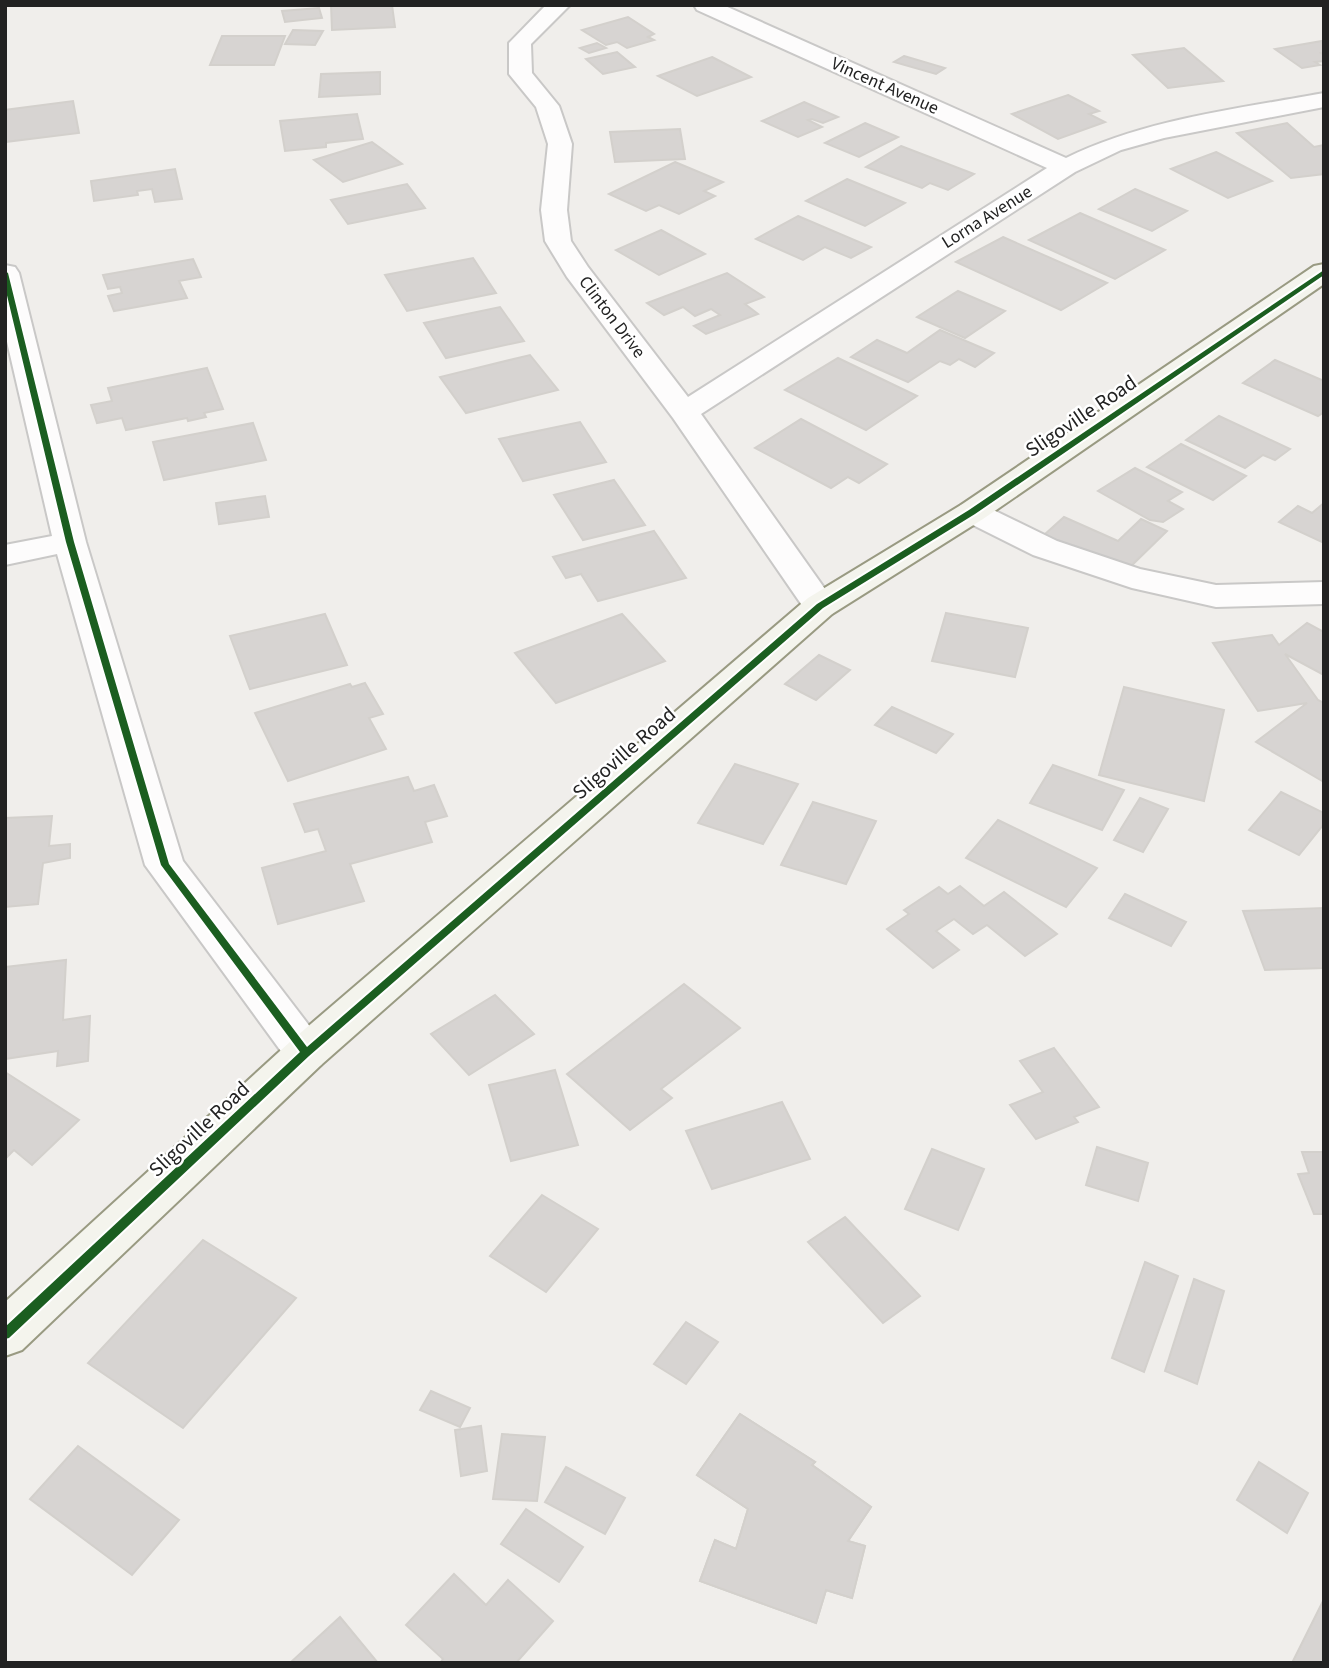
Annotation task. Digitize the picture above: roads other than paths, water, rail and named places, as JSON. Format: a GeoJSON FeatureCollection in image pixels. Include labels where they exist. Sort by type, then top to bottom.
{"type":"FeatureCollection","features":[{"type":"Feature","properties":{"kind":"street","name":"Clinton Drive"},"geometry":{"type":"LineString","coordinates":[[559,5],[520,43],[521,74],[547,106],[560,144],[554,210],[558,241],[577,271],[684,412],[820,606]]}},
{"type":"Feature","properties":{"kind":"street","name":"Vincent Avenue"},"geometry":{"type":"LineString","coordinates":[[705,5],[1066,167]]}},
{"type":"Feature","properties":{"kind":"street","name":"Lorna Avenue"},"geometry":{"type":"LineString","coordinates":[[684,412],[1066,167],[1112,145],[1161,131],[1324,100]]}},
{"type":"Feature","properties":{"kind":"street","name":"Sligoville Road"},"geometry":{"type":"LineString","coordinates":[[5,1334],[306,1053],[820,606],[972,512],[1324,272]]}},
{"type":"Feature","properties":{"kind":"street"},"geometry":{"type":"LineString","coordinates":[[5,273],[69,542],[165,865],[306,1053]]}},
{"type":"Feature","properties":{"kind":"street"},"geometry":{"type":"LineString","coordinates":[[972,512],[1045,548],[1132,578],[1216,596],[1324,593]]}},
{"type":"Feature","properties":{"kind":"street"},"geometry":{"type":"LineString","coordinates":[[5,555],[69,542]]}}]}
